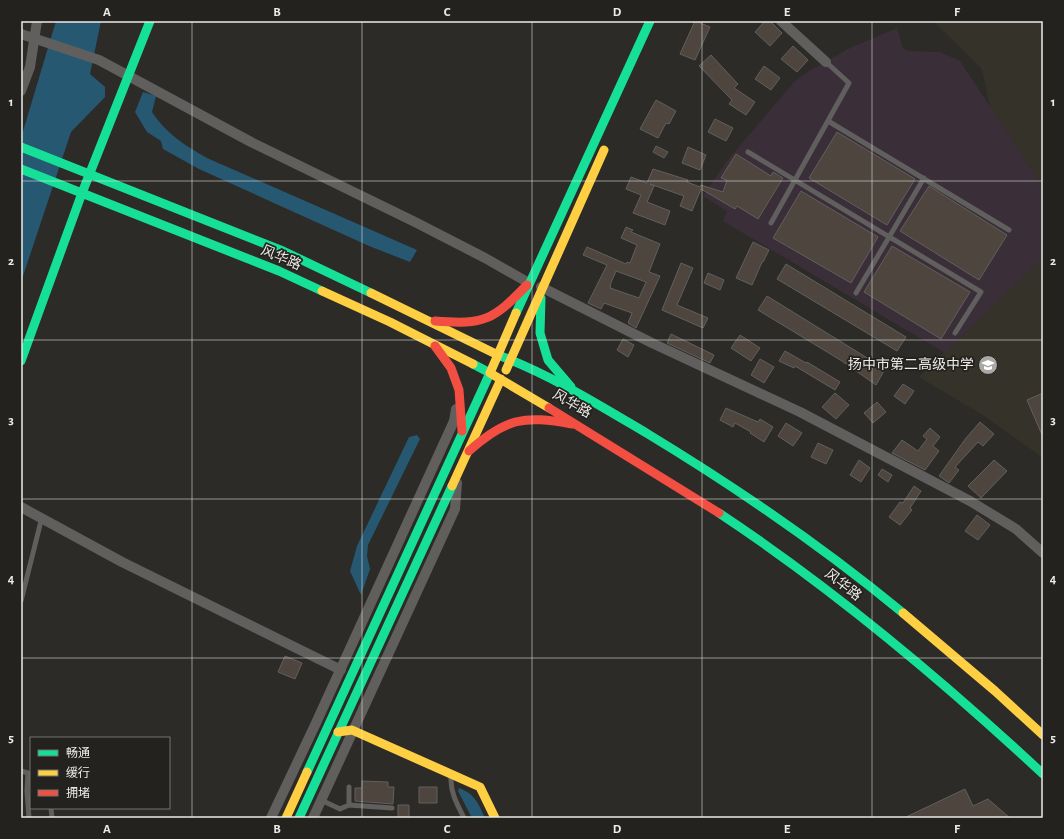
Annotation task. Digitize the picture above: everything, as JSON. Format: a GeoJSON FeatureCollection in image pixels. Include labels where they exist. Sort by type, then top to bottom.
{"type":"FeatureCollection","features":[{"type":"Feature","properties":{"kind":"main road"},"geometry":{"type":"LineString","coordinates":[[21,361],[82,193],[150,21]]}},
{"type":"Feature","properties":{"kind":"main road"},"geometry":{"type":"LineString","coordinates":[[286,818],[490,373],[529,283],[650,21]]}},
{"type":"Feature","properties":{"kind":"main road"},"geometry":{"type":"LineString","coordinates":[[299,818],[511,360],[541,287],[607,143]]}},
{"type":"Feature","properties":{"kind":"main road","name":"风华路"},"geometry":{"type":"LineString","coordinates":[[21,147],[284,251],[575,392],[656,439],[755,502],[829,556],[940,644],[1043,735]]}},
{"type":"Feature","properties":{"kind":"main road","name":"风华路"},"geometry":{"type":"LineString","coordinates":[[21,169],[279,271],[434,344],[501,379],[582,426],[644,464],[742,528],[815,580],[925,668],[1001,734],[1043,774]]}},
{"type":"Feature","properties":{"kind":"main road"},"geometry":{"type":"LineString","coordinates":[[427,321],[457,323],[480,321],[501,312],[529,283]]}},
{"type":"Feature","properties":{"kind":"main road"},"geometry":{"type":"LineString","coordinates":[[541,287],[540,333],[548,360],[575,392]]}},
{"type":"Feature","properties":{"kind":"main road"},"geometry":{"type":"LineString","coordinates":[[434,344],[451,368],[459,390],[462,433]]}},
{"type":"Feature","properties":{"kind":"main road"},"geometry":{"type":"LineString","coordinates":[[467,453],[497,427],[521,419],[552,420],[582,426]]}},
{"type":"Feature","properties":{"kind":"main road"},"geometry":{"type":"LineString","coordinates":[[338,732],[352,730],[451,772],[480,787],[495,818]]}},
{"type":"Feature","properties":{"kind":"street"},"geometry":{"type":"LineString","coordinates":[[21,91],[30,67],[36,21]]}},
{"type":"Feature","properties":{"kind":"street"},"geometry":{"type":"LineString","coordinates":[[781,21],[826,62]]}},
{"type":"Feature","properties":{"kind":"street"},"geometry":{"type":"LineString","coordinates":[[21,34],[99,60],[251,142],[415,222],[485,258],[529,283]]}},
{"type":"Feature","properties":{"kind":"street"},"geometry":{"type":"LineString","coordinates":[[541,287],[652,343],[800,412],[963,497],[1016,529],[1043,553]]}},
{"type":"Feature","properties":{"kind":"street"},"geometry":{"type":"LineString","coordinates":[[271,818],[316,724],[454,421],[459,390]]}},
{"type":"Feature","properties":{"kind":"street"},"geometry":{"type":"LineString","coordinates":[[313,818],[352,730],[455,509],[458,472]]}},
{"type":"Feature","properties":{"kind":"street"},"geometry":{"type":"LineString","coordinates":[[21,507],[42,517],[122,562],[340,670]]}},
{"type":"Feature","properties":{"kind":"street"},"geometry":{"type":"LineString","coordinates":[[316,724],[338,732]]}},
{"type":"Feature","properties":{"kind":"lane"},"geometry":{"type":"LineString","coordinates":[[771,223],[849,82],[826,62]]}},
{"type":"Feature","properties":{"kind":"lane"},"geometry":{"type":"LineString","coordinates":[[828,121],[1010,230]]}},
{"type":"Feature","properties":{"kind":"lane"},"geometry":{"type":"LineString","coordinates":[[748,152],[981,292],[956,333]]}},
{"type":"Feature","properties":{"kind":"lane"},"geometry":{"type":"LineString","coordinates":[[856,293],[924,178]]}},
{"type":"Feature","properties":{"kind":"lane"},"geometry":{"type":"LineString","coordinates":[[21,601],[42,517]]}},
{"type":"Feature","properties":{"kind":"lane"},"geometry":{"type":"LineString","coordinates":[[21,771],[29,774],[27,791],[29,818]]}},
{"type":"Feature","properties":{"kind":"lane"},"geometry":{"type":"LineString","coordinates":[[451,772],[450,785],[454,799],[464,818]]}},
{"type":"Feature","properties":{"kind":"lane"},"geometry":{"type":"LineString","coordinates":[[348,805],[349,787]]}},
{"type":"Feature","properties":{"kind":"lane"},"geometry":{"type":"LineString","coordinates":[[321,800],[340,809],[348,805],[392,808]]}},
{"type":"Feature","properties":{"kind":"shaded area"},"geometry":{"type":"Polygon","coordinates":[[[933,21],[1043,21],[1043,187],[990,107],[982,69],[933,21]]]}},
{"type":"Feature","properties":{"kind":"shaded area"},"geometry":{"type":"Polygon","coordinates":[[[897,28],[903,48],[908,51],[940,52],[960,61],[1043,187],[1043,257],[945,353],[723,221],[727,211],[703,196],[726,162],[794,82],[809,71],[850,48],[897,28]]]}},
{"type":"Feature","properties":{"kind":"shaded area","name":"扬中市第二高级中学"},"geometry":{"type":"Polygon","coordinates":[[[1043,256],[1043,458],[983,415],[919,377],[1043,256]]]}},
{"type":"Feature","properties":{"kind":"water"},"geometry":{"type":"Polygon","coordinates":[[[56,21],[101,21],[90,74],[105,87],[105,97],[71,132],[21,282],[21,138],[56,21]]]}},
{"type":"Feature","properties":{"kind":"water"},"geometry":{"type":"Polygon","coordinates":[[[143,92],[156,96],[152,112],[170,133],[192,149],[207,158],[417,250],[410,262],[369,246],[199,169],[163,149],[161,141],[147,132],[135,112],[143,92]]]}},
{"type":"Feature","properties":{"kind":"water"},"geometry":{"type":"Polygon","coordinates":[[[417,435],[420,439],[368,545],[367,556],[370,569],[361,595],[350,571],[357,546],[409,437],[417,435]]]}},
{"type":"Feature","properties":{"kind":"water"},"geometry":{"type":"Polygon","coordinates":[[[459,788],[472,796],[478,803],[485,818],[472,818],[458,791],[459,788]]]}},
{"type":"Feature","properties":{"kind":"building"},"geometry":{"type":"Polygon","coordinates":[[[695,21],[710,27],[695,60],[680,54],[695,21]]]}},
{"type":"Feature","properties":{"kind":"building"},"geometry":{"type":"Polygon","coordinates":[[[765,21],[770,21],[782,33],[770,46],[755,32],[765,21]]]}},
{"type":"Feature","properties":{"kind":"building"},"geometry":{"type":"Polygon","coordinates":[[[793,46],[808,60],[797,72],[781,59],[793,46]]]}},
{"type":"Feature","properties":{"kind":"building"},"geometry":{"type":"Polygon","coordinates":[[[711,55],[738,84],[734,88],[755,102],[746,115],[729,104],[732,100],[699,66],[711,55]]]}},
{"type":"Feature","properties":{"kind":"building"},"geometry":{"type":"Polygon","coordinates":[[[764,66],[780,78],[771,90],[755,79],[764,66]]]}},
{"type":"Feature","properties":{"kind":"building"},"geometry":{"type":"Polygon","coordinates":[[[656,100],[676,111],[669,124],[666,123],[658,138],[640,129],[656,100]]]}},
{"type":"Feature","properties":{"kind":"building"},"geometry":{"type":"Polygon","coordinates":[[[715,119],[733,128],[726,141],[708,132],[715,119]]]}},
{"type":"Feature","properties":{"kind":"building"},"geometry":{"type":"Polygon","coordinates":[[[837,132],[915,179],[887,225],[809,178],[837,132]]]}},
{"type":"Feature","properties":{"kind":"building"},"geometry":{"type":"Polygon","coordinates":[[[656,146],[668,152],[664,158],[653,152],[656,146]]]}},
{"type":"Feature","properties":{"kind":"building"},"geometry":{"type":"Polygon","coordinates":[[[688,147],[706,155],[700,170],[682,163],[688,147]]]}},
{"type":"Feature","properties":{"kind":"building"},"geometry":{"type":"Polygon","coordinates":[[[736,154],[771,176],[773,172],[783,178],[758,219],[737,206],[735,209],[701,189],[692,211],[680,206],[684,196],[650,184],[654,186],[647,202],[670,211],[665,225],[633,213],[641,195],[626,189],[631,177],[647,183],[653,169],[688,180],[687,182],[700,187],[701,185],[723,192],[727,180],[721,178],[736,154]]]}},
{"type":"Feature","properties":{"kind":"building"},"geometry":{"type":"Polygon","coordinates":[[[929,186],[1007,235],[979,280],[900,231],[929,186]]]}},
{"type":"Feature","properties":{"kind":"building"},"geometry":{"type":"Polygon","coordinates":[[[801,191],[878,237],[851,283],[773,238],[801,191]]]}},
{"type":"Feature","properties":{"kind":"building"},"geometry":{"type":"Polygon","coordinates":[[[626,227],[633,230],[631,232],[660,244],[649,272],[660,276],[636,328],[628,323],[632,313],[604,303],[601,309],[588,303],[607,265],[583,255],[587,247],[626,264],[627,262],[630,263],[637,245],[621,238],[626,227]],[[616,271],[610,288],[639,298],[646,282],[616,271]]]}},
{"type":"Feature","properties":{"kind":"building"},"geometry":{"type":"Polygon","coordinates":[[[753,242],[769,250],[752,285],[736,278],[753,242]]]}},
{"type":"Feature","properties":{"kind":"building"},"geometry":{"type":"Polygon","coordinates":[[[892,246],[970,292],[941,339],[864,292],[892,246]]]}},
{"type":"Feature","properties":{"kind":"building"},"geometry":{"type":"Polygon","coordinates":[[[681,263],[693,268],[677,305],[708,318],[703,328],[662,310],[681,263]]]}},
{"type":"Feature","properties":{"kind":"building"},"geometry":{"type":"Polygon","coordinates":[[[786,264],[906,337],[897,351],[777,279],[786,264]]]}},
{"type":"Feature","properties":{"kind":"building"},"geometry":{"type":"Polygon","coordinates":[[[708,273],[724,280],[720,290],[704,283],[708,273]]]}},
{"type":"Feature","properties":{"kind":"building"},"geometry":{"type":"Polygon","coordinates":[[[767,296],[885,369],[876,385],[842,361],[758,310],[767,296]]]}},
{"type":"Feature","properties":{"kind":"building"},"geometry":{"type":"Polygon","coordinates":[[[671,334],[714,355],[710,363],[667,343],[671,334]]]}},
{"type":"Feature","properties":{"kind":"building"},"geometry":{"type":"Polygon","coordinates":[[[740,335],[760,348],[751,361],[731,348],[740,335]]]}},
{"type":"Feature","properties":{"kind":"building"},"geometry":{"type":"Polygon","coordinates":[[[623,339],[634,345],[628,357],[617,350],[623,339]]]}},
{"type":"Feature","properties":{"kind":"building"},"geometry":{"type":"Polygon","coordinates":[[[785,351],[806,363],[807,362],[840,382],[835,390],[795,366],[794,368],[779,361],[785,351]]]}},
{"type":"Feature","properties":{"kind":"building"},"geometry":{"type":"Polygon","coordinates":[[[760,359],[774,367],[764,383],[751,375],[760,359]]]}},
{"type":"Feature","properties":{"kind":"building"},"geometry":{"type":"Polygon","coordinates":[[[903,384],[914,391],[905,404],[894,396],[903,384]]]}},
{"type":"Feature","properties":{"kind":"building"},"geometry":{"type":"Polygon","coordinates":[[[835,393],[849,405],[836,419],[822,407],[835,393]]]}},
{"type":"Feature","properties":{"kind":"building"},"geometry":{"type":"Polygon","coordinates":[[[1043,393],[1043,437],[1027,400],[1043,393]]]}},
{"type":"Feature","properties":{"kind":"building"},"geometry":{"type":"Polygon","coordinates":[[[877,402],[886,412],[873,423],[864,413],[877,402]]]}},
{"type":"Feature","properties":{"kind":"building"},"geometry":{"type":"Polygon","coordinates":[[[726,408],[758,422],[760,419],[773,427],[764,442],[750,433],[751,432],[735,423],[733,427],[720,420],[726,408]]]}},
{"type":"Feature","properties":{"kind":"building"},"geometry":{"type":"Polygon","coordinates":[[[980,422],[994,434],[983,446],[978,442],[955,467],[959,470],[949,483],[939,476],[966,438],[980,422]]]}},
{"type":"Feature","properties":{"kind":"building"},"geometry":{"type":"Polygon","coordinates":[[[786,423],[802,433],[793,446],[778,436],[786,423]]]}},
{"type":"Feature","properties":{"kind":"building"},"geometry":{"type":"Polygon","coordinates":[[[930,428],[940,437],[933,446],[939,451],[925,470],[892,453],[902,440],[918,451],[927,439],[923,436],[930,428]]]}},
{"type":"Feature","properties":{"kind":"building"},"geometry":{"type":"Polygon","coordinates":[[[818,443],[833,450],[826,464],[811,457],[818,443]]]}},
{"type":"Feature","properties":{"kind":"building"},"geometry":{"type":"Polygon","coordinates":[[[859,460],[870,468],[861,482],[850,475],[859,460]]]}},
{"type":"Feature","properties":{"kind":"building"},"geometry":{"type":"Polygon","coordinates":[[[994,460],[1007,471],[981,498],[968,486],[994,460]]]}},
{"type":"Feature","properties":{"kind":"building"},"geometry":{"type":"Polygon","coordinates":[[[882,469],[892,475],[888,482],[878,475],[882,469]]]}},
{"type":"Feature","properties":{"kind":"building"},"geometry":{"type":"Polygon","coordinates":[[[914,486],[921,491],[910,508],[912,510],[900,525],[889,517],[900,502],[903,503],[914,486]]]}},
{"type":"Feature","properties":{"kind":"building"},"geometry":{"type":"Polygon","coordinates":[[[977,515],[990,525],[978,540],[965,531],[977,515]]]}},
{"type":"Feature","properties":{"kind":"building"},"geometry":{"type":"Polygon","coordinates":[[[285,656],[302,663],[295,679],[278,672],[285,656]]]}},
{"type":"Feature","properties":{"kind":"building"},"geometry":{"type":"Polygon","coordinates":[[[362,781],[388,782],[388,787],[394,787],[393,804],[355,801],[355,788],[362,788],[362,781]]]}},
{"type":"Feature","properties":{"kind":"building"},"geometry":{"type":"Polygon","coordinates":[[[419,787],[437,787],[437,803],[419,803],[419,787]]]}},
{"type":"Feature","properties":{"kind":"building"},"geometry":{"type":"Polygon","coordinates":[[[965,789],[973,806],[988,799],[1010,818],[904,818],[965,789]]]}},
{"type":"Feature","properties":{"kind":"building"},"geometry":{"type":"Polygon","coordinates":[[[398,805],[409,805],[409,818],[398,818],[398,805]]]}},
{"type":"Feature","properties":{"kind":"traffic: fast"},"geometry":{"type":"LineString","coordinates":[[21,361],[82,193],[150,21]]}},
{"type":"Feature","properties":{"kind":"traffic: fast"},"geometry":{"type":"LineString","coordinates":[[516,313],[650,21]]}},
{"type":"Feature","properties":{"kind":"traffic: fast"},"geometry":{"type":"LineString","coordinates":[[21,147],[283,251],[371,293]]}},
{"type":"Feature","properties":{"kind":"traffic: fast"},"geometry":{"type":"LineString","coordinates":[[21,169],[279,271],[322,291]]}},
{"type":"Feature","properties":{"kind":"traffic: fast"},"geometry":{"type":"LineString","coordinates":[[541,298],[540,333],[548,360],[571,387]]}},
{"type":"Feature","properties":{"kind":"traffic: fast"},"geometry":{"type":"LineString","coordinates":[[498,355],[556,381],[630,423],[714,475],[811,542],[903,613]]}},
{"type":"Feature","properties":{"kind":"traffic: fast"},"geometry":{"type":"LineString","coordinates":[[307,772],[490,373],[473,364]]}},
{"type":"Feature","properties":{"kind":"traffic: fast"},"geometry":{"type":"LineString","coordinates":[[299,818],[452,486]]}},
{"type":"Feature","properties":{"kind":"traffic: fast"},"geometry":{"type":"LineString","coordinates":[[719,513],[762,542],[846,604],[966,704],[1043,774]]}},
{"type":"Feature","properties":{"kind":"traffic: slow"},"geometry":{"type":"LineString","coordinates":[[506,370],[604,150]]}},
{"type":"Feature","properties":{"kind":"traffic: slow"},"geometry":{"type":"LineString","coordinates":[[322,291],[390,322],[473,364]]}},
{"type":"Feature","properties":{"kind":"traffic: slow"},"geometry":{"type":"LineString","coordinates":[[371,293],[498,355]]}},
{"type":"Feature","properties":{"kind":"traffic: slow"},"geometry":{"type":"LineString","coordinates":[[516,313],[490,373],[549,408]]}},
{"type":"Feature","properties":{"kind":"traffic: slow"},"geometry":{"type":"LineString","coordinates":[[452,486],[501,379]]}},
{"type":"Feature","properties":{"kind":"traffic: slow"},"geometry":{"type":"LineString","coordinates":[[903,613],[995,691],[1043,735]]}},
{"type":"Feature","properties":{"kind":"traffic: slow"},"geometry":{"type":"LineString","coordinates":[[338,732],[352,730],[480,787],[495,818]]}},
{"type":"Feature","properties":{"kind":"traffic: slow"},"geometry":{"type":"LineString","coordinates":[[286,818],[307,772]]}},
{"type":"Feature","properties":{"kind":"traffic: jam"},"geometry":{"type":"LineString","coordinates":[[435,321],[466,322],[487,318],[505,306],[527,285]]}},
{"type":"Feature","properties":{"kind":"traffic: jam"},"geometry":{"type":"LineString","coordinates":[[435,346],[451,368],[459,390],[462,431]]}},
{"type":"Feature","properties":{"kind":"traffic: jam"},"geometry":{"type":"LineString","coordinates":[[549,408],[719,513]]}},
{"type":"Feature","properties":{"kind":"traffic: jam"},"geometry":{"type":"LineString","coordinates":[[469,451],[494,432],[516,422],[541,420],[572,424]]}},
{"type":"Feature","properties":{"kind":"place","name":"扬中市第二高级中学"},"geometry":{"type":"Point","coordinates":[988,365]}}]}
